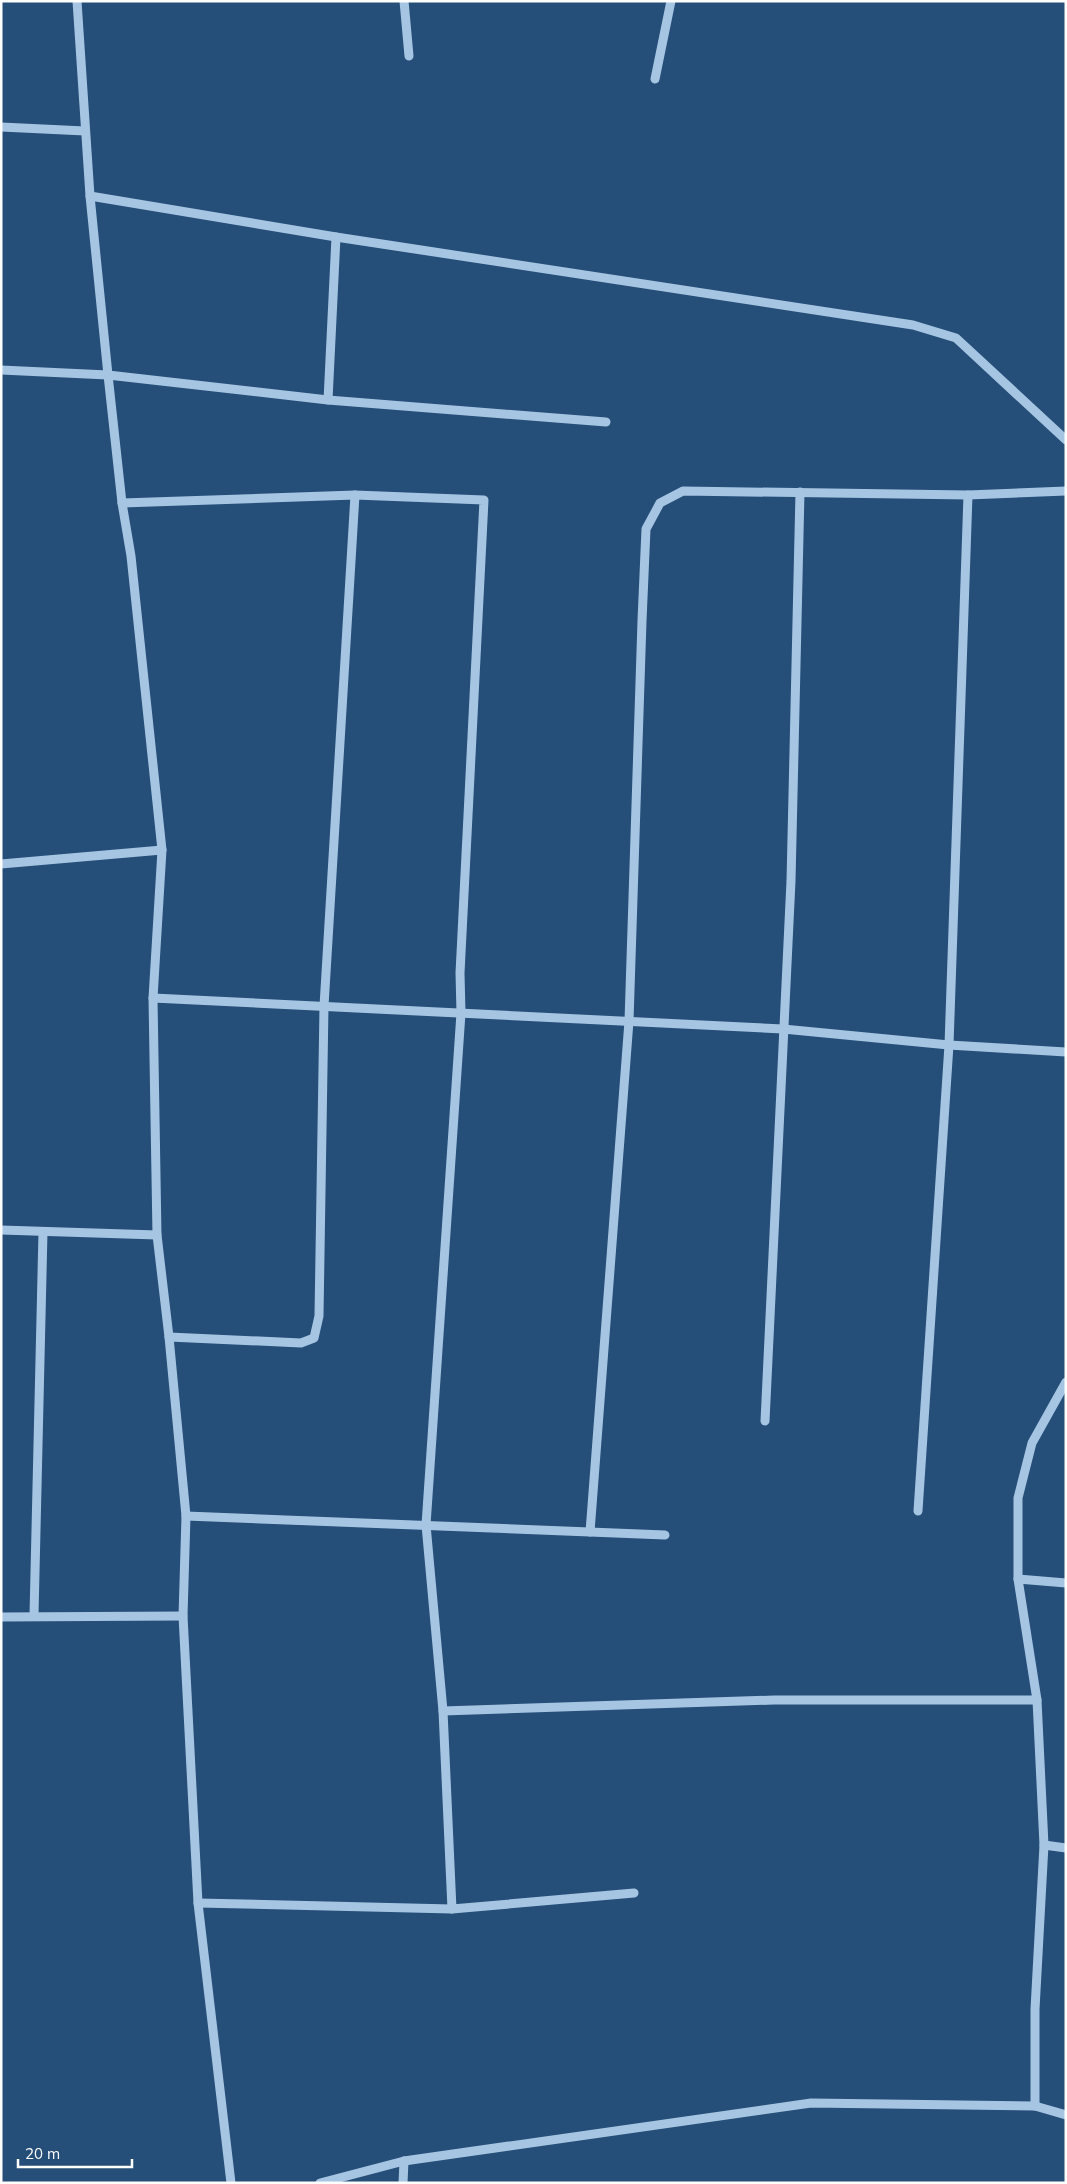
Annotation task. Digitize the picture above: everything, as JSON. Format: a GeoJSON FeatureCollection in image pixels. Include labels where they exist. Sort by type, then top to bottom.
{"type":"FeatureCollection","features":[{"type":"Feature","properties":{"kind":"street"},"geometry":{"type":"LineString","coordinates":[[77,1],[90,196],[122,503],[131,556],[162,850],[153,998],[157,1235],[170,1337],[186,1516],[183,1616],[198,1903],[231,2183]]}},
{"type":"Feature","properties":{"kind":"street"},"geometry":{"type":"LineString","coordinates":[[404,1],[408,56]]}},
{"type":"Feature","properties":{"kind":"street"},"geometry":{"type":"LineString","coordinates":[[655,79],[670,1]]}},
{"type":"Feature","properties":{"kind":"street"},"geometry":{"type":"LineString","coordinates":[[1,127],[85,131]]}},
{"type":"Feature","properties":{"kind":"street"},"geometry":{"type":"LineString","coordinates":[[90,196],[336,237],[913,324],[956,338],[1066,440]]}},
{"type":"Feature","properties":{"kind":"street"},"geometry":{"type":"LineString","coordinates":[[328,400],[336,237]]}},
{"type":"Feature","properties":{"kind":"street"},"geometry":{"type":"LineString","coordinates":[[1,370],[108,375],[328,400],[606,422]]}},
{"type":"Feature","properties":{"kind":"street"},"geometry":{"type":"LineString","coordinates":[[590,1532],[629,1022],[646,529],[660,503],[683,491],[968,495],[1066,491]]}},
{"type":"Feature","properties":{"kind":"street"},"geometry":{"type":"LineString","coordinates":[[765,1421],[791,880],[800,492]]}},
{"type":"Feature","properties":{"kind":"street"},"geometry":{"type":"LineString","coordinates":[[122,503],[355,495],[484,500],[460,973],[461,1013],[426,1525],[442,1711],[452,1908]]}},
{"type":"Feature","properties":{"kind":"street"},"geometry":{"type":"LineString","coordinates":[[170,1337],[301,1343],[314,1338],[319,1316],[324,1006],[355,495]]}},
{"type":"Feature","properties":{"kind":"street"},"geometry":{"type":"LineString","coordinates":[[918,1511],[949,1046],[968,495]]}},
{"type":"Feature","properties":{"kind":"street"},"geometry":{"type":"LineString","coordinates":[[1,864],[162,850]]}},
{"type":"Feature","properties":{"kind":"street"},"geometry":{"type":"LineString","coordinates":[[153,998],[783,1029],[949,1046],[1066,1052]]}},
{"type":"Feature","properties":{"kind":"street"},"geometry":{"type":"LineString","coordinates":[[1,1230],[157,1235]]}},
{"type":"Feature","properties":{"kind":"street"},"geometry":{"type":"LineString","coordinates":[[34,1615],[43,1232]]}},
{"type":"Feature","properties":{"kind":"street"},"geometry":{"type":"LineString","coordinates":[[1035,2106],[1035,2009],[1044,1845],[1037,1700],[1018,1579],[1018,1498],[1032,1443],[1066,1382]]}},
{"type":"Feature","properties":{"kind":"street"},"geometry":{"type":"LineString","coordinates":[[186,1516],[665,1535]]}},
{"type":"Feature","properties":{"kind":"street"},"geometry":{"type":"LineString","coordinates":[[1018,1579],[1066,1583]]}},
{"type":"Feature","properties":{"kind":"street"},"geometry":{"type":"LineString","coordinates":[[1,1617],[34,1615],[183,1616]]}},
{"type":"Feature","properties":{"kind":"street"},"geometry":{"type":"LineString","coordinates":[[442,1711],[774,1700],[1037,1700]]}},
{"type":"Feature","properties":{"kind":"street"},"geometry":{"type":"LineString","coordinates":[[1044,1845],[1066,1848]]}},
{"type":"Feature","properties":{"kind":"street"},"geometry":{"type":"LineString","coordinates":[[198,1903],[452,1908],[634,1893]]}},
{"type":"Feature","properties":{"kind":"street"},"geometry":{"type":"LineString","coordinates":[[320,2183],[404,2161],[812,2103],[1035,2106],[1066,2115]]}},
{"type":"Feature","properties":{"kind":"street"},"geometry":{"type":"LineString","coordinates":[[403,2183],[404,2161]]}}]}
